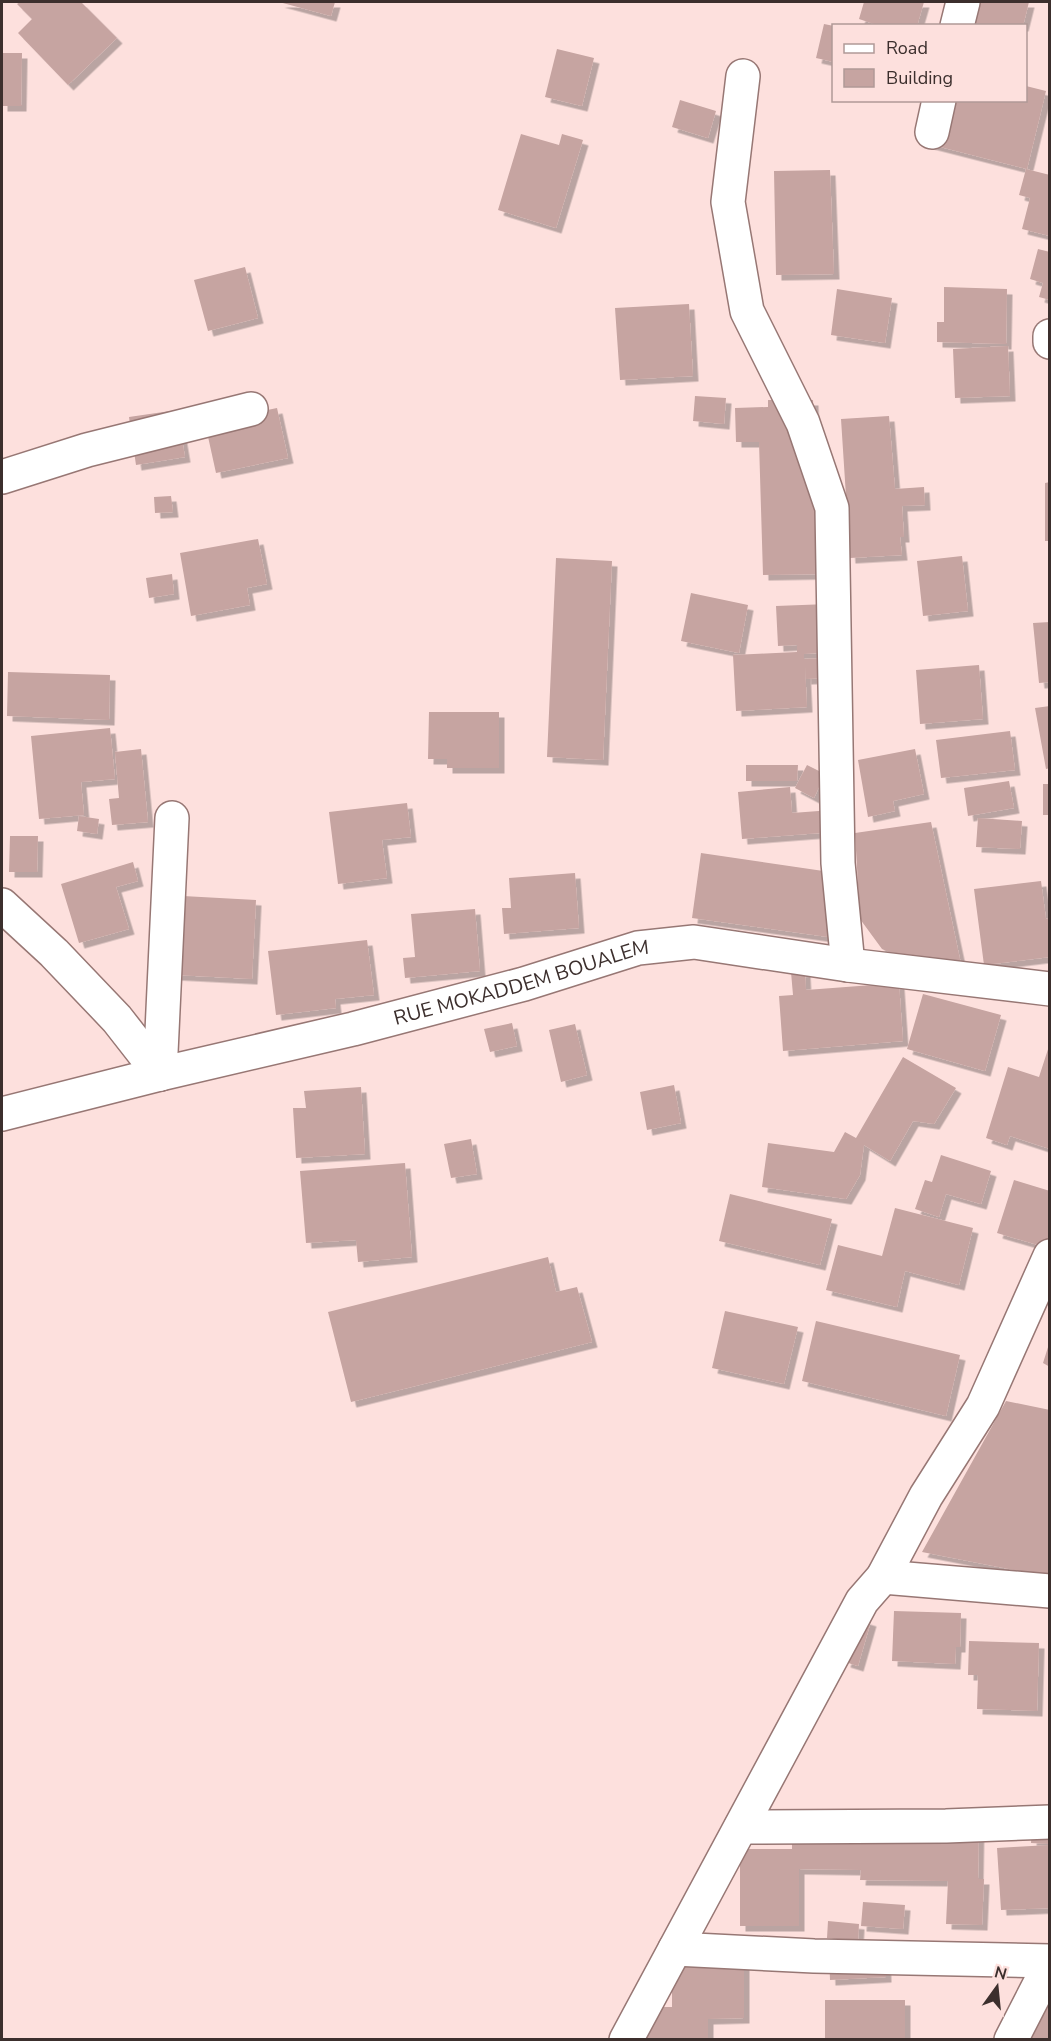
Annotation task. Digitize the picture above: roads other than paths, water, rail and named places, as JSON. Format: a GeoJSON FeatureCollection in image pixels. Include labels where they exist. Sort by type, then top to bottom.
{"type":"FeatureCollection","features":[{"type":"Feature","properties":{"kind":"street"},"geometry":{"type":"LineString","coordinates":[[958,24],[963,2]]}},
{"type":"Feature","properties":{"kind":"street"},"geometry":{"type":"LineString","coordinates":[[743,76],[728,202],[747,311],[803,423],[832,508],[838,863],[848,965]]}},
{"type":"Feature","properties":{"kind":"street"},"geometry":{"type":"LineString","coordinates":[[932,132],[939,102]]}},
{"type":"Feature","properties":{"kind":"street"},"geometry":{"type":"LineString","coordinates":[[1050,336],[1050,342]]}},
{"type":"Feature","properties":{"kind":"street"},"geometry":{"type":"LineString","coordinates":[[2,477],[87,450],[251,409]]}},
{"type":"Feature","properties":{"kind":"street"},"geometry":{"type":"LineString","coordinates":[[160,1074],[172,818]]}},
{"type":"Feature","properties":{"kind":"street"},"geometry":{"type":"LineString","coordinates":[[2,905],[54,953],[117,1019],[160,1074]]}},
{"type":"Feature","properties":{"kind":"street","name":"RUE MOKADDEM BOUALEM"},"geometry":{"type":"LineString","coordinates":[[2,1114],[376,1023],[524,984],[638,948],[694,942],[848,965],[1050,989]]}},
{"type":"Feature","properties":{"kind":"street"},"geometry":{"type":"LineString","coordinates":[[626,2040],[862,1601],[883,1577],[926,1496],[983,1406],[1050,1256]]}},
{"type":"Feature","properties":{"kind":"street"},"geometry":{"type":"LineString","coordinates":[[883,1577],[1050,1591]]}},
{"type":"Feature","properties":{"kind":"street"},"geometry":{"type":"LineString","coordinates":[[741,1827],[946,1826],[1050,1822]]}},
{"type":"Feature","properties":{"kind":"street"},"geometry":{"type":"LineString","coordinates":[[675,1949],[814,1956],[1050,1962],[1011,2040]]}}]}
